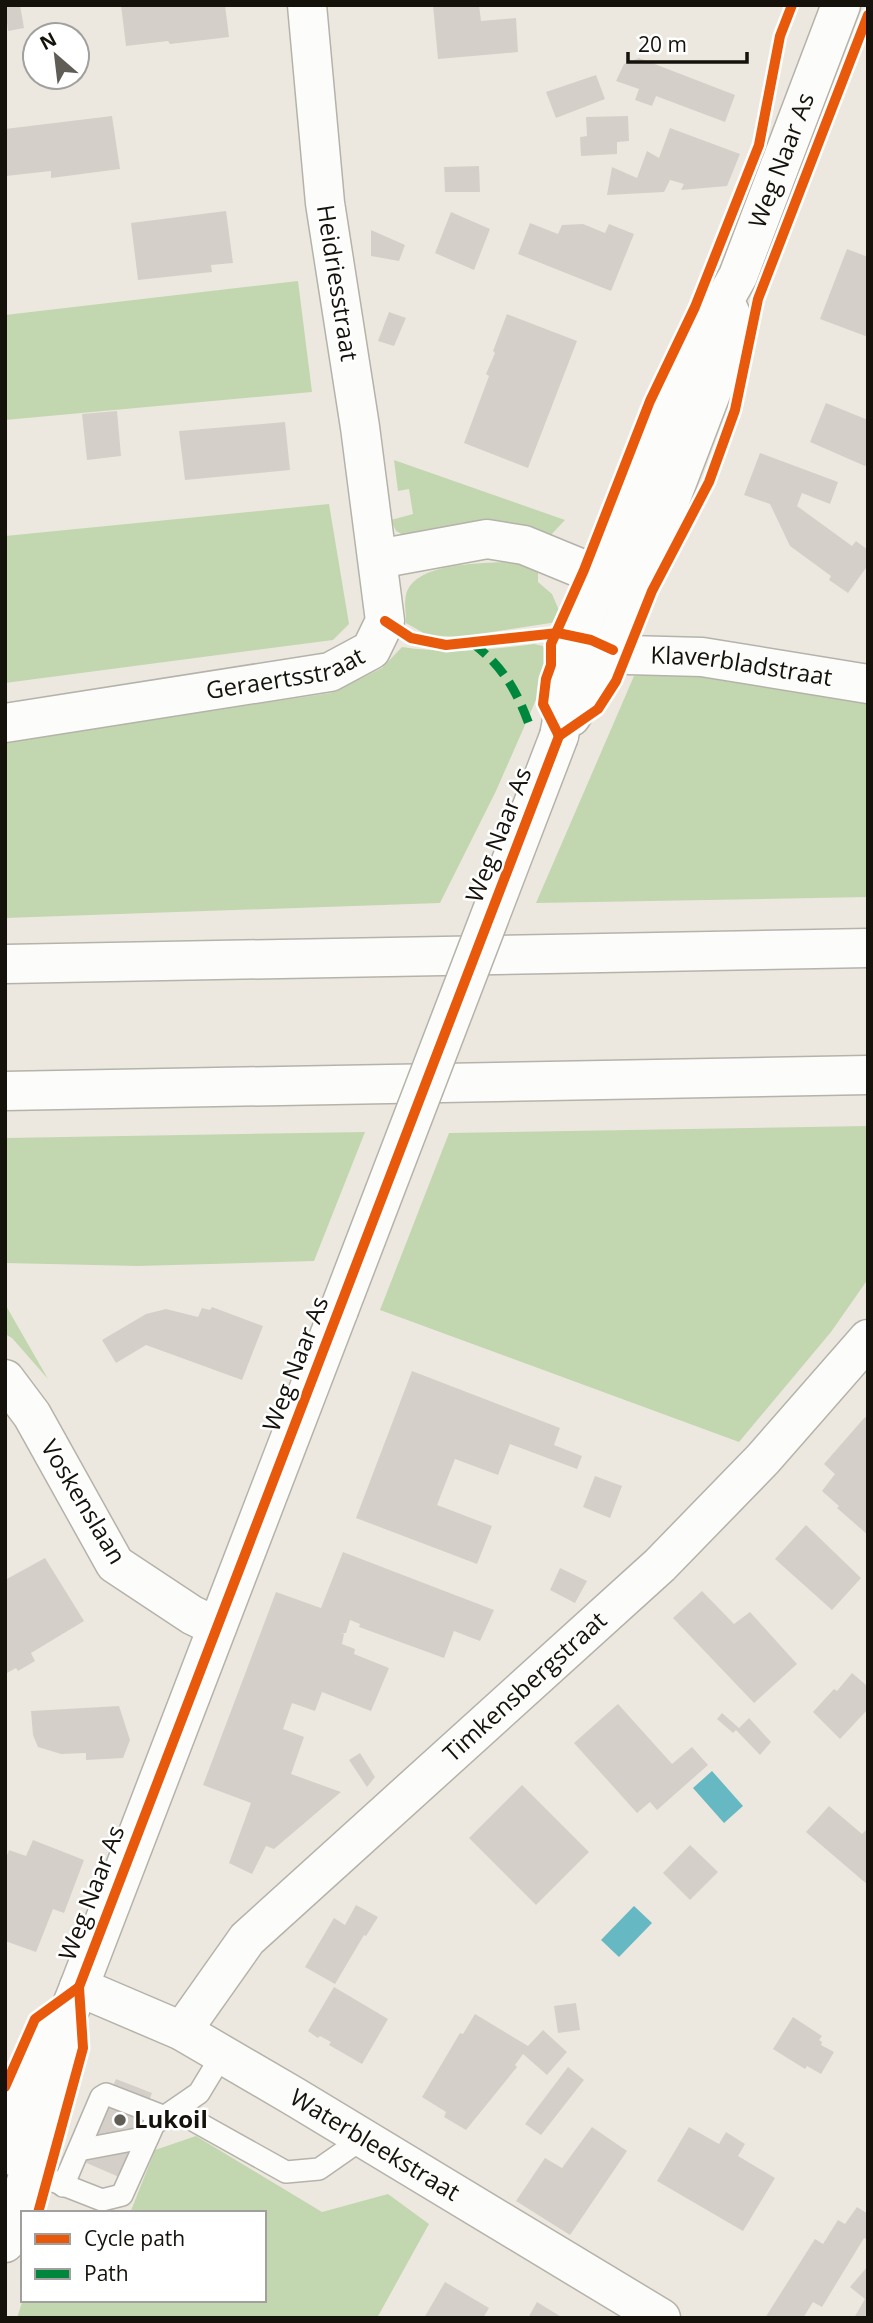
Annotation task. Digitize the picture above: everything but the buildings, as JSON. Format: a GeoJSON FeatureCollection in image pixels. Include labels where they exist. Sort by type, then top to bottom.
{"type":"FeatureCollection","features":[{"type":"Feature","properties":{"kind":"main road","name":"Heidriesstraat"},"geometry":{"type":"LineString","coordinates":[[307,5],[324,203],[378,559]]}},
{"type":"Feature","properties":{"kind":"main road","name":"Weg Naar As"},"geometry":{"type":"LineString","coordinates":[[5,2140],[26,2087],[75,1997],[559,736],[578,636],[618,584],[715,383],[738,276],[841,5]]}},
{"type":"Feature","properties":{"kind":"main road"},"geometry":{"type":"LineString","coordinates":[[378,559],[488,539],[524,545],[618,584]]}},
{"type":"Feature","properties":{"kind":"main road","name":"Geraertsstraat"},"geometry":{"type":"LineString","coordinates":[[5,723],[330,672],[371,650],[385,621],[378,559]]}},
{"type":"Feature","properties":{"kind":"main road","name":"Weg Naar As"},"geometry":{"type":"LineString","coordinates":[[559,736],[613,650],[618,584]]}},
{"type":"Feature","properties":{"kind":"main road","name":"Klaverbladstraat"},"geometry":{"type":"LineString","coordinates":[[613,650],[628,655],[702,657],[868,684]]}},
{"type":"Feature","properties":{"kind":"main road"},"geometry":{"type":"LineString","coordinates":[[5,964],[868,948]]}},
{"type":"Feature","properties":{"kind":"main road"},"geometry":{"type":"LineString","coordinates":[[5,1091],[868,1075]]}},
{"type":"Feature","properties":{"kind":"main road","name":"Timkensbergstraat"},"geometry":{"type":"LineString","coordinates":[[181,2031],[247,1939],[660,1565],[763,1459],[868,1339]]}},
{"type":"Feature","properties":{"kind":"main road","name":"Voskenslaan"},"geometry":{"type":"LineString","coordinates":[[5,1379],[32,1415],[115,1564],[167,1600],[217,1627]]}},
{"type":"Feature","properties":{"kind":"main road","name":"Weg Naar As"},"geometry":{"type":"LineString","coordinates":[[5,2243],[33,2173],[56,2095],[75,1997]]}},
{"type":"Feature","properties":{"kind":"main road","name":"Waterbleekstraat"},"geometry":{"type":"LineString","coordinates":[[75,1997],[181,2031],[661,2318]]}},
{"type":"Feature","properties":{"kind":"lane"},"geometry":{"type":"LineString","coordinates":[[33,2173],[102,2200],[122,2195],[154,2124],[199,2093],[222,2055]]}},
{"type":"Feature","properties":{"kind":"lane"},"geometry":{"type":"LineString","coordinates":[[79,2150],[102,2097],[106,2094],[170,2113],[286,2172],[319,2169],[362,2139]]}},
{"type":"Feature","properties":{"kind":"lane"},"geometry":{"type":"LineString","coordinates":[[33,2173],[79,2150],[148,2137]]}},
{"type":"Feature","properties":{"kind":"green space"},"geometry":{"type":"Polygon","coordinates":[[[298,281],[312,392],[5,420],[5,315],[298,281]]]}},
{"type":"Feature","properties":{"kind":"green space"},"geometry":{"type":"Polygon","coordinates":[[[394,460],[565,520],[549,537],[409,538],[396,531],[391,520],[413,514],[409,489],[398,491],[394,460]]]}},
{"type":"Feature","properties":{"kind":"green space"},"geometry":{"type":"Polygon","coordinates":[[[329,504],[349,624],[333,640],[5,683],[5,536],[329,504]]]}},
{"type":"Feature","properties":{"kind":"green space"},"geometry":{"type":"Polygon","coordinates":[[[502,562],[538,571],[538,582],[552,594],[561,615],[557,622],[459,637],[427,635],[406,623],[406,595],[411,584],[421,577],[447,567],[502,562]]]}},
{"type":"Feature","properties":{"kind":"green space"},"geometry":{"type":"Polygon","coordinates":[[[534,644],[543,646],[547,658],[539,693],[496,791],[440,903],[5,918],[5,741],[331,693],[382,668],[402,647],[468,650],[534,644]]]}},
{"type":"Feature","properties":{"kind":"green space"},"geometry":{"type":"Polygon","coordinates":[[[689,669],[868,704],[868,897],[536,903],[634,676],[689,669]]]}},
{"type":"Feature","properties":{"kind":"green space"},"geometry":{"type":"Polygon","coordinates":[[[868,1126],[868,1279],[831,1332],[739,1442],[380,1310],[449,1133],[868,1126]]]}},
{"type":"Feature","properties":{"kind":"green space"},"geometry":{"type":"Polygon","coordinates":[[[365,1132],[314,1261],[138,1266],[5,1263],[5,1138],[365,1132]]]}},
{"type":"Feature","properties":{"kind":"green space"},"geometry":{"type":"Polygon","coordinates":[[[5,1304],[48,1379],[12,1338],[5,1334],[5,1304]]]}},
{"type":"Feature","properties":{"kind":"green space"},"geometry":{"type":"Polygon","coordinates":[[[196,2136],[322,2212],[388,2194],[429,2224],[377,2318],[17,2318],[22,2302],[266,2302],[266,2211],[131,2211],[155,2150],[196,2136]]]}},
{"type":"Feature","properties":{"kind":"water"},"geometry":{"type":"Polygon","coordinates":[[[712,1771],[743,1806],[724,1823],[693,1788],[712,1771]]]}},
{"type":"Feature","properties":{"kind":"water"},"geometry":{"type":"Polygon","coordinates":[[[634,1906],[652,1923],[619,1957],[601,1940],[634,1906]]]}},
{"type":"Feature","properties":{"kind":"marked path"},"geometry":{"type":"LineString","coordinates":[[472,643],[508,680],[530,727]]}},
{"type":"Feature","properties":{"kind":"cycle path"},"geometry":{"type":"LineString","coordinates":[[559,736],[543,704],[551,665],[551,644],[584,570],[650,401],[695,307],[759,145],[780,36],[792,5]]}},
{"type":"Feature","properties":{"kind":"cycle path"},"geometry":{"type":"LineString","coordinates":[[559,736],[598,709],[616,681],[652,591],[709,482],[735,410],[758,299],[868,15]]}},
{"type":"Feature","properties":{"kind":"cycle path"},"geometry":{"type":"LineString","coordinates":[[385,621],[411,638],[446,645],[558,633],[591,640],[613,650]]}},
{"type":"Feature","properties":{"kind":"cycle path"},"geometry":{"type":"LineString","coordinates":[[39,2211],[83,2048],[79,1987],[559,736]]}},
{"type":"Feature","properties":{"kind":"cycle path"},"geometry":{"type":"LineString","coordinates":[[5,2087],[35,2019],[79,1987]]}},
{"type":"Feature","properties":{"kind":"place","name":"Lukoil"},"geometry":{"type":"Point","coordinates":[120,2120]}}]}
